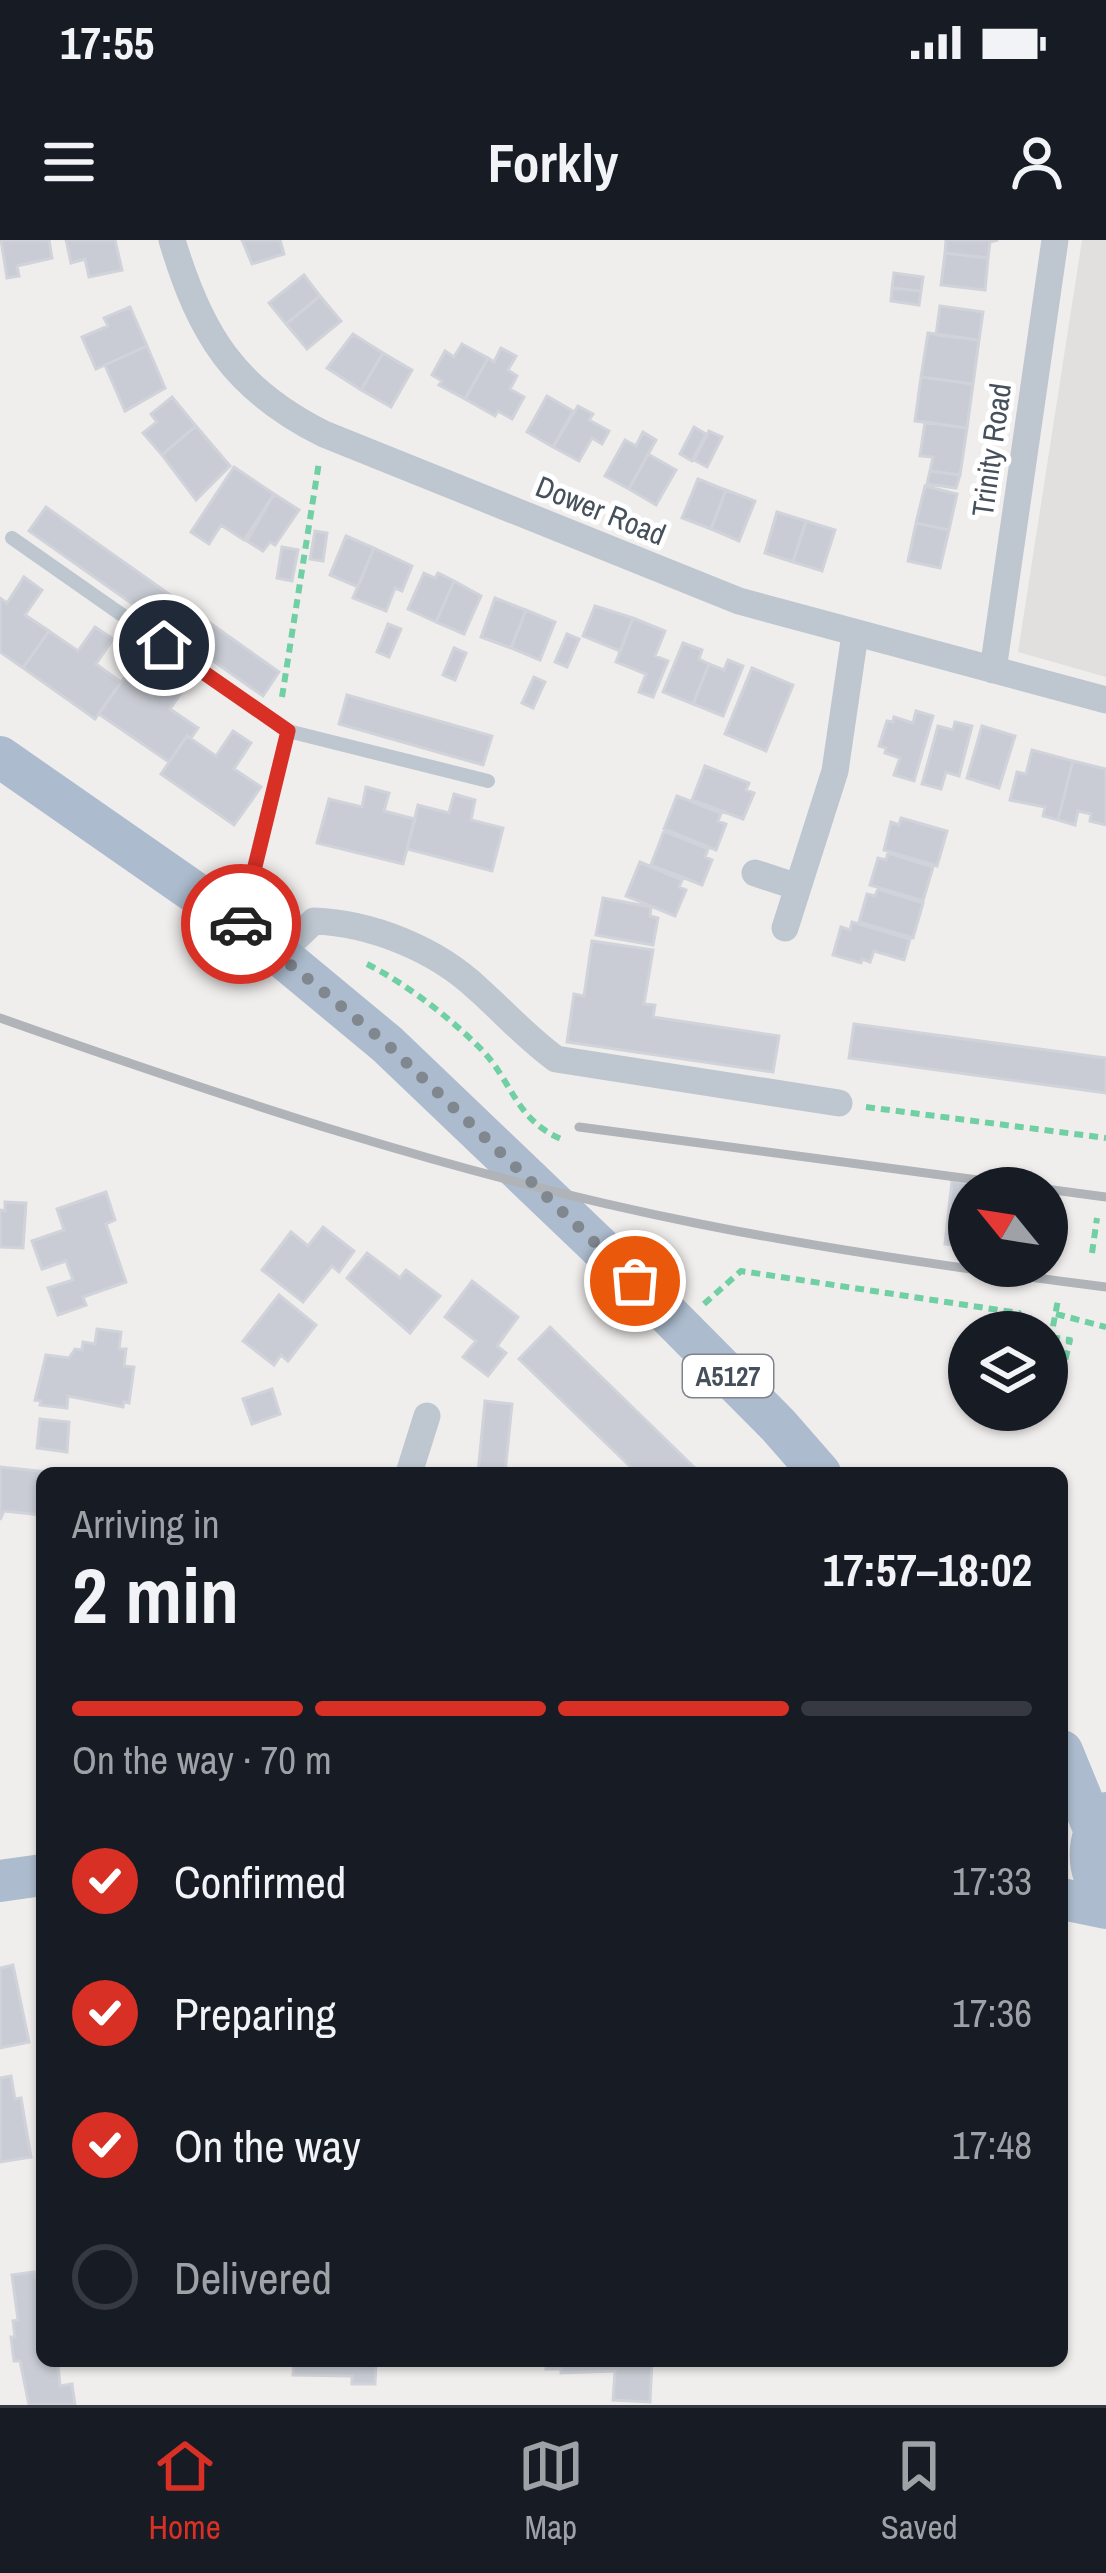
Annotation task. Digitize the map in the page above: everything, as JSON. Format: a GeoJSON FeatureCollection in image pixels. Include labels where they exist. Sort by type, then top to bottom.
{"type":"FeatureCollection","features":[{"type":"Feature","properties":{"kind":"main road","name":"A5127"},"geometry":{"type":"LineString","coordinates":[[0,757],[239,923],[387,1044],[635,1281],[815,1467]]}},
{"type":"Feature","properties":{"kind":"main road"},"geometry":{"type":"LineString","coordinates":[[1068,1765],[1092,1831],[1095,1878],[1106,1896]]}},
{"type":"Feature","properties":{"kind":"main road"},"geometry":{"type":"LineString","coordinates":[[0,1881],[36,1876]]}},
{"type":"Feature","properties":{"kind":"main road"},"geometry":{"type":"LineString","coordinates":[[1068,1900],[1106,1908]]}},
{"type":"Feature","properties":{"kind":"street","name":"Dower Road"},"geometry":{"type":"LineString","coordinates":[[172,240],[199,318],[223,358],[263,396],[324,434],[739,601],[1106,700]]}},
{"type":"Feature","properties":{"kind":"street","name":"Trinity Road"},"geometry":{"type":"LineString","coordinates":[[993,670],[1055,240]]}},
{"type":"Feature","properties":{"kind":"street"},"geometry":{"type":"LineString","coordinates":[[785,928],[835,771],[855,634]]}},
{"type":"Feature","properties":{"kind":"street"},"geometry":{"type":"LineString","coordinates":[[755,873],[798,887]]}},
{"type":"Feature","properties":{"kind":"street"},"geometry":{"type":"LineString","coordinates":[[279,954],[314,922],[340,922],[414,946],[475,985],[529,1040],[556,1059],[839,1103]]}},
{"type":"Feature","properties":{"kind":"street"},"geometry":{"type":"LineString","coordinates":[[411,1467],[428,1416]]}},
{"type":"Feature","properties":{"kind":"lane"},"geometry":{"type":"LineString","coordinates":[[12,538],[283,728],[488,782]]}},
{"type":"Feature","properties":{"kind":"lane"},"geometry":{"type":"LineString","coordinates":[[239,923],[283,728]]}},
{"type":"Feature","properties":{"kind":"path"},"geometry":{"type":"LineString","coordinates":[[283,728],[324,434]]}},
{"type":"Feature","properties":{"kind":"path"},"geometry":{"type":"LineString","coordinates":[[315,983],[341,953],[373,966],[433,1006],[484,1052],[537,1129],[561,1139]]}},
{"type":"Feature","properties":{"kind":"path"},"geometry":{"type":"LineString","coordinates":[[839,1103],[1106,1138]]}},
{"type":"Feature","properties":{"kind":"path"},"geometry":{"type":"LineString","coordinates":[[1092,1253],[1097,1218]]}},
{"type":"Feature","properties":{"kind":"path"},"geometry":{"type":"LineString","coordinates":[[1095,1234],[1106,1234]]}},
{"type":"Feature","properties":{"kind":"path"},"geometry":{"type":"LineString","coordinates":[[678,1326],[741,1270],[1006,1311]]}},
{"type":"Feature","properties":{"kind":"path"},"geometry":{"type":"LineString","coordinates":[[1056,1311],[1058,1300]]}},
{"type":"Feature","properties":{"kind":"path"},"geometry":{"type":"LineString","coordinates":[[1068,1317],[1106,1327]]}},
{"type":"Feature","properties":{"kind":"shaded area"},"geometry":{"type":"Polygon","coordinates":[[[1082,240],[1106,240],[1106,677],[1018,652],[1082,240]]]}},
{"type":"Feature","properties":{"kind":"building"},"geometry":{"type":"Polygon","coordinates":[[[1,240],[49,240],[52,258],[17,266],[19,276],[7,278],[1,240]]]}},
{"type":"Feature","properties":{"kind":"building"},"geometry":{"type":"Polygon","coordinates":[[[66,240],[115,240],[122,270],[89,277],[85,259],[71,263],[66,240]]]}},
{"type":"Feature","properties":{"kind":"building"},"geometry":{"type":"Polygon","coordinates":[[[242,240],[280,240],[284,254],[252,264],[242,240]]]}},
{"type":"Feature","properties":{"kind":"building"},"geometry":{"type":"Polygon","coordinates":[[[946,240],[998,240],[990,242],[988,258],[945,253],[946,240]]]}},
{"type":"Feature","properties":{"kind":"building"},"geometry":{"type":"Polygon","coordinates":[[[945,253],[988,258],[985,290],[941,285],[945,253]]]}},
{"type":"Feature","properties":{"kind":"building"},"geometry":{"type":"Polygon","coordinates":[[[894,273],[923,277],[921,291],[892,288],[894,273]]]}},
{"type":"Feature","properties":{"kind":"building"},"geometry":{"type":"Polygon","coordinates":[[[304,275],[320,296],[286,324],[269,303],[304,275]]]}},
{"type":"Feature","properties":{"kind":"building"},"geometry":{"type":"Polygon","coordinates":[[[892,288],[921,291],[919,305],[891,301],[892,288]]]}},
{"type":"Feature","properties":{"kind":"building"},"geometry":{"type":"Polygon","coordinates":[[[320,296],[341,321],[307,349],[286,324],[320,296]]]}},
{"type":"Feature","properties":{"kind":"building"},"geometry":{"type":"Polygon","coordinates":[[[940,306],[983,312],[979,340],[936,335],[940,306]]]}},
{"type":"Feature","properties":{"kind":"building"},"geometry":{"type":"Polygon","coordinates":[[[130,307],[147,346],[96,369],[82,337],[108,326],[104,318],[130,307]]]}},
{"type":"Feature","properties":{"kind":"building"},"geometry":{"type":"Polygon","coordinates":[[[928,333],[979,340],[973,384],[921,377],[928,333]]]}},
{"type":"Feature","properties":{"kind":"building"},"geometry":{"type":"Polygon","coordinates":[[[353,334],[383,353],[361,390],[327,368],[353,334]]]}},
{"type":"Feature","properties":{"kind":"building"},"geometry":{"type":"Polygon","coordinates":[[[462,344],[488,358],[465,399],[439,385],[442,381],[432,375],[445,351],[454,357],[462,344]]]}},
{"type":"Feature","properties":{"kind":"building"},"geometry":{"type":"Polygon","coordinates":[[[147,346],[165,388],[125,411],[105,365],[147,346]]]}},
{"type":"Feature","properties":{"kind":"building"},"geometry":{"type":"Polygon","coordinates":[[[501,348],[516,356],[508,370],[517,376],[510,389],[524,397],[512,419],[498,411],[495,416],[465,399],[488,358],[494,362],[501,348]]]}},
{"type":"Feature","properties":{"kind":"building"},"geometry":{"type":"Polygon","coordinates":[[[383,353],[412,370],[391,407],[361,390],[383,353]]]}},
{"type":"Feature","properties":{"kind":"building"},"geometry":{"type":"Polygon","coordinates":[[[921,377],[973,384],[967,428],[915,421],[921,377]]]}},
{"type":"Feature","properties":{"kind":"building"},"geometry":{"type":"Polygon","coordinates":[[[547,396],[573,411],[553,447],[527,432],[547,396]]]}},
{"type":"Feature","properties":{"kind":"building"},"geometry":{"type":"Polygon","coordinates":[[[172,397],[196,426],[162,455],[143,433],[157,422],[151,414],[172,397]]]}},
{"type":"Feature","properties":{"kind":"building"},"geometry":{"type":"Polygon","coordinates":[[[578,406],[593,414],[589,420],[609,431],[602,444],[592,438],[579,461],[553,447],[578,406]]]}},
{"type":"Feature","properties":{"kind":"building"},"geometry":{"type":"Polygon","coordinates":[[[925,422],[967,428],[960,475],[930,471],[933,457],[920,456],[925,422]]]}},
{"type":"Feature","properties":{"kind":"building"},"geometry":{"type":"Polygon","coordinates":[[[196,426],[230,466],[196,500],[162,455],[196,426]]]}},
{"type":"Feature","properties":{"kind":"building"},"geometry":{"type":"Polygon","coordinates":[[[694,427],[706,434],[692,461],[680,454],[694,427]]]}},
{"type":"Feature","properties":{"kind":"building"},"geometry":{"type":"Polygon","coordinates":[[[709,431],[722,437],[707,467],[694,460],[709,431]]]}},
{"type":"Feature","properties":{"kind":"building"},"geometry":{"type":"Polygon","coordinates":[[[643,432],[656,440],[629,489],[605,476],[625,440],[636,446],[643,432]]]}},
{"type":"Feature","properties":{"kind":"building"},"geometry":{"type":"Polygon","coordinates":[[[648,454],[676,470],[656,505],[629,489],[648,454]]]}},
{"type":"Feature","properties":{"kind":"building"},"geometry":{"type":"Polygon","coordinates":[[[234,467],[274,494],[244,540],[221,525],[209,544],[191,532],[234,467]]]}},
{"type":"Feature","properties":{"kind":"building"},"geometry":{"type":"Polygon","coordinates":[[[930,471],[960,475],[956,488],[927,484],[930,471]]]}},
{"type":"Feature","properties":{"kind":"building"},"geometry":{"type":"Polygon","coordinates":[[[698,479],[726,490],[711,529],[682,518],[698,479]]]}},
{"type":"Feature","properties":{"kind":"building"},"geometry":{"type":"Polygon","coordinates":[[[925,486],[957,494],[949,530],[916,523],[925,486]]]}},
{"type":"Feature","properties":{"kind":"building"},"geometry":{"type":"Polygon","coordinates":[[[726,490],[755,501],[739,541],[711,529],[726,490]]]}},
{"type":"Feature","properties":{"kind":"building"},"geometry":{"type":"Polygon","coordinates":[[[274,494],[299,510],[275,545],[270,542],[263,551],[247,541],[274,494]]]}},
{"type":"Feature","properties":{"kind":"building"},"geometry":{"type":"Polygon","coordinates":[[[46,507],[279,672],[263,696],[29,531],[46,507]]]}},
{"type":"Feature","properties":{"kind":"building"},"geometry":{"type":"Polygon","coordinates":[[[777,512],[806,521],[793,562],[765,553],[777,512]]]}},
{"type":"Feature","properties":{"kind":"building"},"geometry":{"type":"Polygon","coordinates":[[[806,521],[835,530],[822,571],[793,562],[806,521]]]}},
{"type":"Feature","properties":{"kind":"building"},"geometry":{"type":"Polygon","coordinates":[[[916,523],[949,530],[940,568],[908,561],[916,523]]]}},
{"type":"Feature","properties":{"kind":"building"},"geometry":{"type":"Polygon","coordinates":[[[315,531],[327,533],[323,561],[310,559],[315,531]]]}},
{"type":"Feature","properties":{"kind":"building"},"geometry":{"type":"Polygon","coordinates":[[[346,536],[374,548],[358,587],[330,575],[346,536]]]}},
{"type":"Feature","properties":{"kind":"building"},"geometry":{"type":"Polygon","coordinates":[[[282,547],[298,550],[292,581],[277,578],[282,547]]]}},
{"type":"Feature","properties":{"kind":"building"},"geometry":{"type":"Polygon","coordinates":[[[374,548],[412,566],[402,591],[395,588],[386,611],[353,598],[374,548]]]}},
{"type":"Feature","properties":{"kind":"building"},"geometry":{"type":"Polygon","coordinates":[[[424,573],[435,578],[438,573],[454,581],[436,622],[408,609],[424,573]]]}},
{"type":"Feature","properties":{"kind":"building"},"geometry":{"type":"Polygon","coordinates":[[[24,577],[42,590],[25,615],[49,631],[23,668],[0,652],[0,598],[7,603],[24,577]]]}},
{"type":"Feature","properties":{"kind":"building"},"geometry":{"type":"Polygon","coordinates":[[[454,581],[481,596],[464,634],[436,622],[454,581]]]}},
{"type":"Feature","properties":{"kind":"building"},"geometry":{"type":"Polygon","coordinates":[[[495,598],[526,610],[511,648],[481,637],[495,598]]]}},
{"type":"Feature","properties":{"kind":"building"},"geometry":{"type":"Polygon","coordinates":[[[595,606],[633,618],[620,651],[583,636],[595,606]]]}},
{"type":"Feature","properties":{"kind":"building"},"geometry":{"type":"Polygon","coordinates":[[[526,610],[555,622],[540,660],[511,648],[526,610]]]}},
{"type":"Feature","properties":{"kind":"building"},"geometry":{"type":"Polygon","coordinates":[[[633,618],[665,631],[655,656],[668,661],[653,697],[639,692],[646,674],[616,662],[633,618]]]}},
{"type":"Feature","properties":{"kind":"building"},"geometry":{"type":"Polygon","coordinates":[[[388,624],[401,629],[389,657],[377,652],[388,624]]]}},
{"type":"Feature","properties":{"kind":"building"},"geometry":{"type":"Polygon","coordinates":[[[95,627],[113,639],[96,664],[121,682],[95,719],[23,668],[49,631],[78,651],[95,627]]]}},
{"type":"Feature","properties":{"kind":"building"},"geometry":{"type":"Polygon","coordinates":[[[567,634],[579,639],[567,667],[555,662],[567,634]]]}},
{"type":"Feature","properties":{"kind":"building"},"geometry":{"type":"Polygon","coordinates":[[[683,643],[702,650],[699,659],[709,664],[693,704],[663,692],[683,643]]]}},
{"type":"Feature","properties":{"kind":"building"},"geometry":{"type":"Polygon","coordinates":[[[454,648],[466,653],[455,680],[443,675],[454,648]]]}},
{"type":"Feature","properties":{"kind":"building"},"geometry":{"type":"Polygon","coordinates":[[[728,660],[743,666],[723,716],[693,704],[709,664],[724,670],[728,660]]]}},
{"type":"Feature","properties":{"kind":"building"},"geometry":{"type":"Polygon","coordinates":[[[752,668],[793,685],[766,751],[725,734],[752,668]]]}},
{"type":"Feature","properties":{"kind":"building"},"geometry":{"type":"Polygon","coordinates":[[[169,670],[188,683],[170,709],[198,728],[169,762],[99,714],[125,677],[152,696],[169,670]]]}},
{"type":"Feature","properties":{"kind":"building"},"geometry":{"type":"Polygon","coordinates":[[[534,677],[545,682],[533,708],[522,703],[534,677]]]}},
{"type":"Feature","properties":{"kind":"building"},"geometry":{"type":"Polygon","coordinates":[[[347,695],[492,736],[483,765],[339,724],[347,695]]]}},
{"type":"Feature","properties":{"kind":"building"},"geometry":{"type":"Polygon","coordinates":[[[916,711],[933,716],[914,781],[894,775],[900,758],[879,746],[887,721],[893,722],[894,717],[913,723],[916,711]]]}},
{"type":"Feature","properties":{"kind":"building"},"geometry":{"type":"Polygon","coordinates":[[[955,722],[972,726],[959,776],[946,772],[941,789],[922,784],[938,726],[953,730],[955,722]]]}},
{"type":"Feature","properties":{"kind":"building"},"geometry":{"type":"Polygon","coordinates":[[[982,726],[1015,736],[999,788],[967,778],[982,726]]]}},
{"type":"Feature","properties":{"kind":"building"},"geometry":{"type":"Polygon","coordinates":[[[233,731],[251,743],[234,769],[261,787],[234,825],[161,774],[187,736],[216,756],[233,731]]]}},
{"type":"Feature","properties":{"kind":"building"},"geometry":{"type":"Polygon","coordinates":[[[1032,750],[1073,761],[1058,820],[1043,816],[1045,807],[1010,800],[1017,772],[1026,774],[1032,750]]]}},
{"type":"Feature","properties":{"kind":"building"},"geometry":{"type":"Polygon","coordinates":[[[1073,761],[1106,769],[1106,825],[1078,811],[1075,825],[1058,820],[1073,761]]]}},
{"type":"Feature","properties":{"kind":"building"},"geometry":{"type":"Polygon","coordinates":[[[705,766],[749,783],[746,790],[754,793],[743,819],[692,800],[705,766]]]}},
{"type":"Feature","properties":{"kind":"building"},"geometry":{"type":"Polygon","coordinates":[[[366,787],[389,793],[384,811],[415,819],[403,864],[317,843],[329,799],[362,807],[366,787]]]}},
{"type":"Feature","properties":{"kind":"building"},"geometry":{"type":"Polygon","coordinates":[[[454,794],[475,800],[471,820],[503,828],[492,871],[407,849],[418,805],[449,813],[454,794]]]}},
{"type":"Feature","properties":{"kind":"building"},"geometry":{"type":"Polygon","coordinates":[[[677,796],[721,813],[718,821],[726,824],[716,850],[664,829],[677,796]]]}},
{"type":"Feature","properties":{"kind":"building"},"geometry":{"type":"Polygon","coordinates":[[[901,818],[947,831],[937,866],[884,850],[891,822],[899,825],[901,818]]]}},
{"type":"Feature","properties":{"kind":"building"},"geometry":{"type":"Polygon","coordinates":[[[664,831],[708,849],[705,857],[712,860],[702,885],[651,865],[664,831]]]}},
{"type":"Feature","properties":{"kind":"building"},"geometry":{"type":"Polygon","coordinates":[[[888,853],[933,867],[923,901],[870,885],[878,858],[886,860],[888,853]]]}},
{"type":"Feature","properties":{"kind":"building"},"geometry":{"type":"Polygon","coordinates":[[[640,862],[682,880],[679,887],[686,890],[675,916],[626,896],[640,862]]]}},
{"type":"Feature","properties":{"kind":"building"},"geometry":{"type":"Polygon","coordinates":[[[878,889],[923,903],[913,938],[859,922],[867,894],[875,896],[878,889]]]}},
{"type":"Feature","properties":{"kind":"building"},"geometry":{"type":"Polygon","coordinates":[[[603,898],[651,907],[650,916],[658,918],[653,945],[596,935],[603,898]]]}},
{"type":"Feature","properties":{"kind":"building"},"geometry":{"type":"Polygon","coordinates":[[[852,922],[910,939],[904,960],[874,951],[870,962],[862,959],[861,963],[833,955],[841,927],[850,930],[852,922]]]}},
{"type":"Feature","properties":{"kind":"building"},"geometry":{"type":"Polygon","coordinates":[[[592,941],[653,950],[644,1004],[655,1005],[653,1017],[779,1036],[773,1072],[567,1042],[574,994],[584,996],[592,941]]]}},
{"type":"Feature","properties":{"kind":"building"},"geometry":{"type":"Polygon","coordinates":[[[854,1024],[1106,1058],[1106,1093],[849,1058],[854,1024]]]}},
{"type":"Feature","properties":{"kind":"building"},"geometry":{"type":"Polygon","coordinates":[[[106,1192],[115,1220],[106,1224],[126,1282],[83,1297],[86,1305],[58,1315],[48,1288],[73,1280],[66,1261],[42,1269],[32,1241],[64,1230],[57,1209],[106,1192]]]}},
{"type":"Feature","properties":{"kind":"building"},"geometry":{"type":"Polygon","coordinates":[[[5,1202],[26,1203],[23,1248],[0,1247],[0,1210],[5,1211],[5,1202]]]}},
{"type":"Feature","properties":{"kind":"building"},"geometry":{"type":"Polygon","coordinates":[[[323,1227],[354,1251],[339,1272],[332,1266],[303,1302],[262,1270],[291,1232],[308,1246],[323,1227]]]}},
{"type":"Feature","properties":{"kind":"building"},"geometry":{"type":"Polygon","coordinates":[[[367,1253],[400,1278],[406,1270],[440,1296],[410,1333],[347,1278],[367,1253]]]}},
{"type":"Feature","properties":{"kind":"building"},"geometry":{"type":"Polygon","coordinates":[[[472,1281],[518,1317],[497,1346],[506,1353],[488,1376],[463,1357],[476,1341],[445,1317],[472,1281]]]}},
{"type":"Feature","properties":{"kind":"building"},"geometry":{"type":"Polygon","coordinates":[[[279,1295],[316,1325],[288,1361],[281,1355],[274,1365],[243,1341],[279,1295]]]}},
{"type":"Feature","properties":{"kind":"building"},"geometry":{"type":"Polygon","coordinates":[[[550,1327],[694,1467],[631,1467],[519,1359],[550,1327]]]}},
{"type":"Feature","properties":{"kind":"building"},"geometry":{"type":"Polygon","coordinates":[[[97,1329],[121,1332],[124,1366],[134,1367],[129,1403],[124,1402],[123,1407],[68,1396],[67,1408],[40,1405],[35,1400],[46,1355],[69,1358],[75,1349],[82,1350],[83,1342],[95,1344],[97,1329]]]}},
{"type":"Feature","properties":{"kind":"building"},"geometry":{"type":"Polygon","coordinates":[[[272,1389],[280,1414],[252,1424],[243,1399],[272,1389]]]}},
{"type":"Feature","properties":{"kind":"building"},"geometry":{"type":"Polygon","coordinates":[[[485,1401],[512,1404],[506,1467],[479,1467],[485,1401]]]}},
{"type":"Feature","properties":{"kind":"building"},"geometry":{"type":"Polygon","coordinates":[[[40,1419],[69,1422],[67,1452],[37,1448],[40,1419]]]}},
{"type":"Feature","properties":{"kind":"building"},"geometry":{"type":"Polygon","coordinates":[[[0,1467],[36,1471],[36,1514],[4,1511],[0,1520],[0,1467]]]}},
{"type":"Feature","properties":{"kind":"building"},"geometry":{"type":"Polygon","coordinates":[[[13,1965],[29,2042],[0,2048],[0,1968],[13,1965]]]}},
{"type":"Feature","properties":{"kind":"building"},"geometry":{"type":"Polygon","coordinates":[[[11,2076],[15,2099],[21,2098],[31,2157],[0,2162],[0,2078],[11,2076]]]}},
{"type":"Feature","properties":{"kind":"building"},"geometry":{"type":"Polygon","coordinates":[[[34,2272],[36,2367],[58,2367],[60,2386],[72,2384],[75,2405],[29,2405],[20,2361],[14,2361],[11,2337],[15,2337],[13,2321],[18,2320],[12,2275],[34,2272]]]}},
{"type":"Feature","properties":{"kind":"building"},"geometry":{"type":"Polygon","coordinates":[[[294,2367],[376,2367],[375,2384],[352,2384],[352,2376],[293,2375],[294,2367]]]}},
{"type":"Feature","properties":{"kind":"building"},"geometry":{"type":"Polygon","coordinates":[[[652,2367],[650,2402],[613,2400],[615,2371],[546,2369],[652,2367]]]}},
{"type":"Feature","properties":{"kind":"railway"},"geometry":{"type":"LineString","coordinates":[[0,1018],[346,1134],[611,1205],[852,1251],[1106,1287]]}},
{"type":"Feature","properties":{"kind":"railway"},"geometry":{"type":"LineString","coordinates":[[579,1127],[1106,1197]]}},
{"type":"Feature","properties":{"kind":"way so far"},"geometry":{"type":"LineString","coordinates":[[241,924],[387,1044],[635,1281]]}},
{"type":"Feature","properties":{"kind":"route"},"geometry":{"type":"LineString","coordinates":[[164,645],[288,731],[241,924]]}}]}
